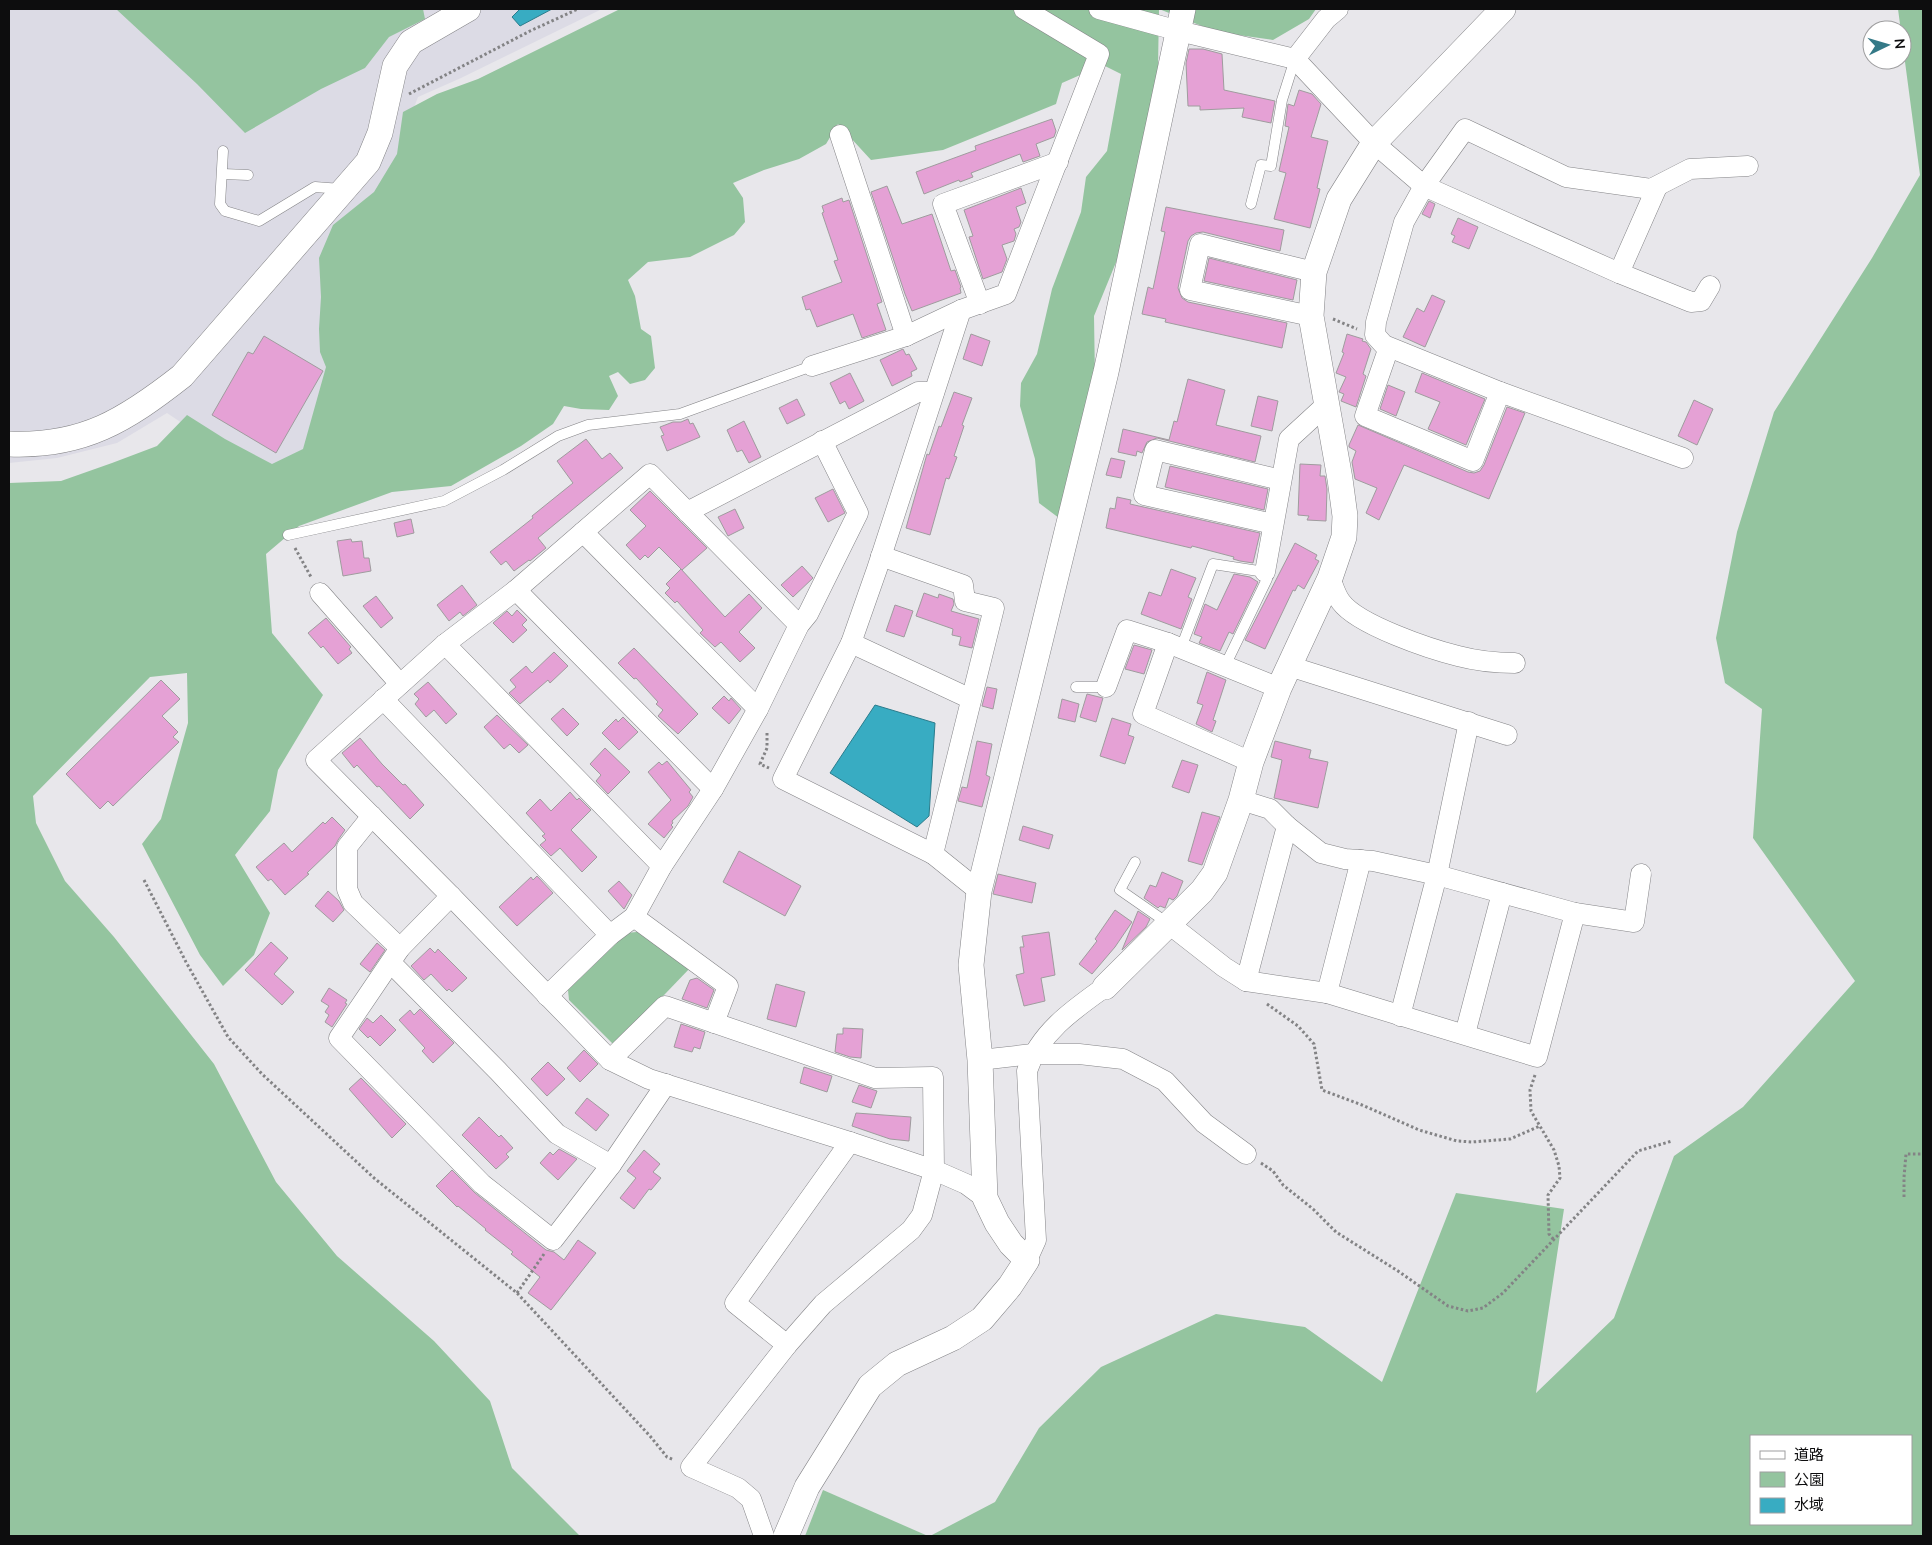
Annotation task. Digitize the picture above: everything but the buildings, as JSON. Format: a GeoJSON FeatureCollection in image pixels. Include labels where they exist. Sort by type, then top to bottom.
{"type":"FeatureCollection","features":[{"type":"Feature","properties":{"kind":"street"},"geometry":{"type":"LineString","coordinates":[[9,444],[32,445],[76,438],[111,425],[149,402],[182,376],[368,162],[380,133],[395,66],[411,42],[468,9]]}},
{"type":"Feature","properties":{"kind":"street"},"geometry":{"type":"LineString","coordinates":[[812,366],[906,336],[970,307],[1006,294],[1099,54],[1024,9]]}},
{"type":"Feature","properties":{"kind":"street"},"geometry":{"type":"LineString","coordinates":[[1099,9],[1181,20],[1295,60],[1374,143],[1424,186],[1619,273],[1691,302],[1701,300],[1710,286]]}},
{"type":"Feature","properties":{"kind":"street"},"geometry":{"type":"LineString","coordinates":[[1295,60],[1326,19],[1338,9]]}},
{"type":"Feature","properties":{"kind":"street"},"geometry":{"type":"LineString","coordinates":[[786,1536],[807,1487],[870,1386],[897,1364],[953,1338],[982,1319],[1010,1286],[1027,1260],[1036,1240],[1027,1071],[1033,1054],[1066,1015],[1105,987],[1170,924],[1202,891],[1215,873],[1241,800],[1251,762],[1279,688],[1330,578],[1344,537],[1345,516],[1311,316],[1314,272],[1339,199],[1374,143],[1503,9]]}},
{"type":"Feature","properties":{"kind":"street"},"geometry":{"type":"LineString","coordinates":[[1027,1260],[1011,1244],[997,1223],[985,1198],[980,1060],[972,965],[978,891],[1106,372],[1181,20]]}},
{"type":"Feature","properties":{"kind":"street"},"geometry":{"type":"LineString","coordinates":[[1500,392],[1473,461],[1365,416],[1382,341],[1376,322],[1404,222],[1424,186],[1465,129],[1566,177],[1651,190],[1690,169],[1748,166]]}},
{"type":"Feature","properties":{"kind":"street"},"geometry":{"type":"LineString","coordinates":[[840,135],[906,336]]}},
{"type":"Feature","properties":{"kind":"street"},"geometry":{"type":"LineString","coordinates":[[978,891],[933,854],[783,779],[850,643],[881,556],[934,392],[970,307],[943,204],[1058,162]]}},
{"type":"Feature","properties":{"kind":"street"},"geometry":{"type":"LineString","coordinates":[[1619,273],[1656,186]]}},
{"type":"Feature","properties":{"kind":"street"},"geometry":{"type":"LineString","coordinates":[[1311,316],[1190,290],[1200,244],[1314,272]]}},
{"type":"Feature","properties":{"kind":"street"},"geometry":{"type":"LineString","coordinates":[[1382,341],[1500,392],[1683,458]]}},
{"type":"Feature","properties":{"kind":"street"},"geometry":{"type":"LineString","coordinates":[[687,512],[918,392],[934,392]]}},
{"type":"Feature","properties":{"kind":"street"},"geometry":{"type":"LineString","coordinates":[[1265,572],[1289,439],[1326,405]]}},
{"type":"Feature","properties":{"kind":"street"},"geometry":{"type":"LineString","coordinates":[[547,996],[610,935],[634,917],[662,866],[713,789],[758,709],[799,625],[808,614],[858,513],[822,441]]}},
{"type":"Feature","properties":{"kind":"street"},"geometry":{"type":"LineString","coordinates":[[1273,524],[1144,495],[1155,450],[1281,480]]}},
{"type":"Feature","properties":{"kind":"street"},"geometry":{"type":"LineString","coordinates":[[799,625],[650,474],[516,590],[446,644],[316,760],[610,1060],[649,1079],[934,1170],[966,1184],[985,1198]]}},
{"type":"Feature","properties":{"kind":"street"},"geometry":{"type":"LineString","coordinates":[[583,532],[758,709]]}},
{"type":"Feature","properties":{"kind":"street"},"geometry":{"type":"LineString","coordinates":[[881,556],[963,584],[966,601],[994,608],[933,854]]}},
{"type":"Feature","properties":{"kind":"street"},"geometry":{"type":"LineString","coordinates":[[1330,578],[1341,602],[1361,620],[1414,642],[1458,656],[1496,663],[1515,663]]}},
{"type":"Feature","properties":{"kind":"street"},"geometry":{"type":"LineString","coordinates":[[516,590],[713,789]]}},
{"type":"Feature","properties":{"kind":"street"},"geometry":{"type":"LineString","coordinates":[[320,593],[400,684]]}},
{"type":"Feature","properties":{"kind":"street"},"geometry":{"type":"LineString","coordinates":[[1106,687],[1127,630],[1174,646],[1279,688]]}},
{"type":"Feature","properties":{"kind":"street"},"geometry":{"type":"LineString","coordinates":[[850,643],[971,699]]}},
{"type":"Feature","properties":{"kind":"street"},"geometry":{"type":"LineString","coordinates":[[446,644],[662,866]]}},
{"type":"Feature","properties":{"kind":"street"},"geometry":{"type":"LineString","coordinates":[[1174,646],[1143,714],[1251,762]]}},
{"type":"Feature","properties":{"kind":"street"},"geometry":{"type":"LineString","coordinates":[[1289,666],[1508,735]]}},
{"type":"Feature","properties":{"kind":"street"},"geometry":{"type":"LineString","coordinates":[[383,699],[610,935]]}},
{"type":"Feature","properties":{"kind":"street"},"geometry":{"type":"LineString","coordinates":[[1400,1016],[1437,875],[1469,722]]}},
{"type":"Feature","properties":{"kind":"street"},"geometry":{"type":"LineString","coordinates":[[1241,800],[1270,809],[1287,826],[1320,853],[1437,875],[1575,913],[1634,922],[1641,874]]}},
{"type":"Feature","properties":{"kind":"street"},"geometry":{"type":"LineString","coordinates":[[372,816],[347,847],[348,889],[353,903],[395,956],[498,1071],[558,1134],[610,1165]]}},
{"type":"Feature","properties":{"kind":"street"},"geometry":{"type":"LineString","coordinates":[[1246,981],[1287,826]]}},
{"type":"Feature","properties":{"kind":"street"},"geometry":{"type":"LineString","coordinates":[[1327,993],[1361,860]]}},
{"type":"Feature","properties":{"kind":"street"},"geometry":{"type":"LineString","coordinates":[[1465,1034],[1502,893]]}},
{"type":"Feature","properties":{"kind":"street"},"geometry":{"type":"LineString","coordinates":[[451,896],[395,956],[339,1038],[482,1184],[553,1240],[610,1165],[666,1084]]}},
{"type":"Feature","properties":{"kind":"street"},"geometry":{"type":"LineString","coordinates":[[1170,924],[1224,967],[1246,981],[1327,993],[1538,1057],[1575,913]]}},
{"type":"Feature","properties":{"kind":"street"},"geometry":{"type":"LineString","coordinates":[[634,917],[728,986],[714,1023]]}},
{"type":"Feature","properties":{"kind":"street"},"geometry":{"type":"LineString","coordinates":[[610,1060],[665,1006],[875,1078],[932,1077],[934,1170],[922,1215],[911,1230],[823,1304],[787,1345],[691,1467],[738,1488],[751,1499],[764,1536]]}},
{"type":"Feature","properties":{"kind":"street"},"geometry":{"type":"LineString","coordinates":[[980,1060],[1033,1054],[1079,1054],[1123,1059],[1165,1081],[1204,1123],[1246,1154]]}},
{"type":"Feature","properties":{"kind":"street"},"geometry":{"type":"LineString","coordinates":[[787,1345],[735,1303],[850,1142]]}},
{"type":"Feature","properties":{"kind":"lane"},"geometry":{"type":"LineString","coordinates":[[1251,204],[1261,165],[1270,166],[1282,100],[1295,60]]}},
{"type":"Feature","properties":{"kind":"lane"},"geometry":{"type":"LineString","coordinates":[[223,151],[220,204],[225,211],[259,221],[315,187],[344,190]]}},
{"type":"Feature","properties":{"kind":"lane"},"geometry":{"type":"LineString","coordinates":[[222,174],[248,175]]}},
{"type":"Feature","properties":{"kind":"lane"},"geometry":{"type":"LineString","coordinates":[[288,535],[444,501],[503,470],[558,436],[588,425],[680,414],[812,366]]}},
{"type":"Feature","properties":{"kind":"lane"},"geometry":{"type":"LineString","coordinates":[[1174,646],[1212,564],[1265,572],[1267,579],[1225,666]]}},
{"type":"Feature","properties":{"kind":"lane"},"geometry":{"type":"LineString","coordinates":[[1076,687],[1106,687]]}},
{"type":"Feature","properties":{"kind":"lane"},"geometry":{"type":"LineString","coordinates":[[1135,862],[1120,890],[1170,924]]}},
{"type":"Feature","properties":{"kind":"path"},"geometry":{"type":"LineString","coordinates":[[389,92],[407,95],[422,89],[530,31],[578,9]]}},
{"type":"Feature","properties":{"kind":"path"},"geometry":{"type":"LineString","coordinates":[[1311,316],[1320,314],[1382,341]]}},
{"type":"Feature","properties":{"kind":"path"},"geometry":{"type":"LineString","coordinates":[[288,535],[320,593]]}},
{"type":"Feature","properties":{"kind":"path"},"geometry":{"type":"LineString","coordinates":[[766,736],[767,748]]}},
{"type":"Feature","properties":{"kind":"path"},"geometry":{"type":"LineString","coordinates":[[144,880],[186,962],[228,1037],[262,1074],[374,1178],[518,1292],[644,1429],[667,1457],[691,1467]]}},
{"type":"Feature","properties":{"kind":"path"},"geometry":{"type":"LineString","coordinates":[[1246,981],[1256,996],[1298,1026],[1314,1044],[1322,1090],[1419,1130],[1457,1141],[1472,1142],[1510,1139],[1540,1126]]}},
{"type":"Feature","properties":{"kind":"path"},"geometry":{"type":"LineString","coordinates":[[1538,1057],[1537,1069],[1530,1090],[1531,1111],[1554,1150],[1559,1166],[1560,1178],[1548,1195],[1549,1234],[1554,1240]]}},
{"type":"Feature","properties":{"kind":"path"},"geometry":{"type":"LineString","coordinates":[[1246,1154],[1273,1171],[1283,1185],[1313,1209],[1336,1232],[1398,1271],[1448,1306],[1468,1311],[1483,1308],[1503,1293],[1638,1152],[1672,1141]]}},
{"type":"Feature","properties":{"kind":"path"},"geometry":{"type":"LineString","coordinates":[[1904,1197],[1906,1154],[1923,1154]]}},
{"type":"Feature","properties":{"kind":"path"},"geometry":{"type":"LineString","coordinates":[[518,1292],[546,1250]]}},
{"type":"Feature","properties":{"kind":"shaded area"},"geometry":{"type":"Polygon","coordinates":[[[9,9],[602,9],[418,97],[409,121],[339,392],[310,464],[267,480],[167,413],[117,443],[57,458],[9,463],[9,9]]]}},
{"type":"Feature","properties":{"kind":"green space"},"geometry":{"type":"Polygon","coordinates":[[[116,9],[423,9],[425,19],[389,37],[365,68],[321,89],[245,133],[197,84],[116,9]]]}},
{"type":"Feature","properties":{"kind":"green space"},"geometry":{"type":"Polygon","coordinates":[[[620,9],[1159,9],[1158,67],[1148,145],[1126,238],[1094,316],[1095,380],[1059,518],[1039,503],[1035,459],[1020,406],[1021,383],[1037,354],[1052,289],[1081,212],[1086,177],[1107,151],[1121,74],[1103,65],[1062,83],[1056,104],[943,150],[871,160],[838,124],[826,144],[799,159],[764,170],[733,183],[743,198],[745,222],[734,235],[690,257],[648,262],[628,280],[635,296],[641,329],[651,336],[655,368],[645,380],[630,384],[618,372],[609,376],[618,396],[609,410],[564,406],[553,424],[521,446],[451,486],[392,492],[299,526],[266,554],[272,633],[323,695],[278,770],[270,811],[235,855],[270,913],[254,955],[223,986],[200,955],[142,844],[161,819],[188,723],[187,673],[150,677],[33,796],[36,823],[65,881],[114,937],[214,1064],[276,1182],[337,1256],[434,1341],[490,1401],[512,1468],[580,1536],[9,1536],[9,483],[61,481],[157,446],[187,415],[225,439],[272,464],[303,449],[326,367],[320,352],[321,297],[319,258],[333,225],[374,192],[397,154],[403,112],[437,94],[478,79],[620,9]]]}},
{"type":"Feature","properties":{"kind":"green space"},"geometry":{"type":"Polygon","coordinates":[[[1159,9],[1316,9],[1309,19],[1273,40],[1217,32],[1159,9]]]}},
{"type":"Feature","properties":{"kind":"green space"},"geometry":{"type":"Polygon","coordinates":[[[1898,9],[1923,9],[1923,1536],[930,1536],[995,1502],[1039,1428],[1101,1367],[1216,1314],[1305,1327],[1382,1382],[1456,1193],[1564,1209],[1536,1393],[1614,1318],[1674,1156],[1743,1107],[1855,981],[1753,838],[1762,709],[1725,683],[1716,638],[1737,532],[1774,412],[1872,258],[1920,175],[1906,70],[1912,70],[1912,20],[1899,20],[1898,9]]]}},
{"type":"Feature","properties":{"kind":"green space"},"geometry":{"type":"Polygon","coordinates":[[[646,931],[691,967],[615,1046],[569,1000],[568,990],[627,933],[646,931]]]}},
{"type":"Feature","properties":{"kind":"green space"},"geometry":{"type":"Polygon","coordinates":[[[823,1490],[928,1536],[805,1536],[823,1490]]]}},
{"type":"Feature","properties":{"kind":"water"},"geometry":{"type":"Polygon","coordinates":[[[520,9],[552,9],[520,26],[512,17],[520,9]]]}},
{"type":"Feature","properties":{"kind":"water"},"geometry":{"type":"Polygon","coordinates":[[[875,705],[935,723],[929,816],[917,827],[830,773],[875,705]]]}}]}
